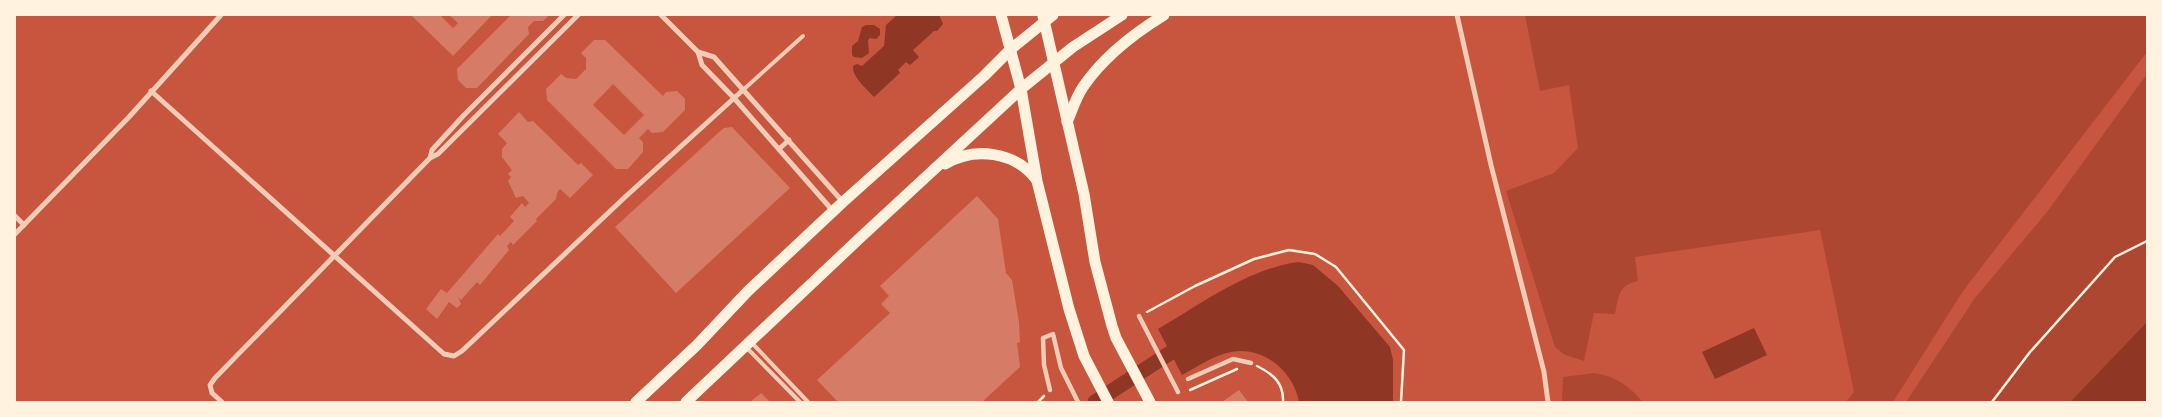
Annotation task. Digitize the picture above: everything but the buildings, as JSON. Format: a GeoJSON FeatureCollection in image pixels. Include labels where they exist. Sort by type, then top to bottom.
{"type":"FeatureCollection","features":[{"type":"Feature","properties":{"kind":"main road"},"geometry":{"type":"LineString","coordinates":[[1001,15],[1021,89],[1037,181],[1069,309],[1084,356],[1108,402]]}},
{"type":"Feature","properties":{"kind":"main road"},"geometry":{"type":"LineString","coordinates":[[686,402],[1021,89],[1053,63],[1122,15]]}},
{"type":"Feature","properties":{"kind":"main road"},"geometry":{"type":"LineString","coordinates":[[1067,122],[1083,87],[1113,51],[1140,30],[1164,15]]}},
{"type":"Feature","properties":{"kind":"main road"},"geometry":{"type":"LineString","coordinates":[[636,402],[696,345],[748,291],[1046,17]]}},
{"type":"Feature","properties":{"kind":"main road"},"geometry":{"type":"LineString","coordinates":[[1046,17],[1053,63],[1084,194],[1095,262],[1116,338],[1150,402]]}},
{"type":"Feature","properties":{"kind":"main road"},"geometry":{"type":"LineString","coordinates":[[930,172],[950,160],[970,155],[991,154],[1017,161],[1037,181]]}},
{"type":"Feature","properties":{"kind":"street"},"geometry":{"type":"LineString","coordinates":[[15,234],[129,117],[221,15]]}},
{"type":"Feature","properties":{"kind":"street"},"geometry":{"type":"LineString","coordinates":[[430,158],[432,150],[464,115],[564,15]]}},
{"type":"Feature","properties":{"kind":"street"},"geometry":{"type":"LineString","coordinates":[[222,402],[212,393],[210,385],[215,378],[430,158],[438,154],[578,15]]}},
{"type":"Feature","properties":{"kind":"street"},"geometry":{"type":"LineString","coordinates":[[661,15],[698,52],[714,57],[843,202]]}},
{"type":"Feature","properties":{"kind":"street"},"geometry":{"type":"LineString","coordinates":[[1457,15],[1491,165],[1544,372],[1548,402]]}},
{"type":"Feature","properties":{"kind":"street"},"geometry":{"type":"LineString","coordinates":[[698,52],[702,65],[734,98],[834,211]]}},
{"type":"Feature","properties":{"kind":"street"},"geometry":{"type":"LineString","coordinates":[[151,91],[444,354],[454,356],[462,351],[624,198],[744,90]]}},
{"type":"Feature","properties":{"kind":"street"},"geometry":{"type":"LineString","coordinates":[[779,149],[789,140]]}},
{"type":"Feature","properties":{"kind":"street"},"geometry":{"type":"LineString","coordinates":[[15,216],[24,225]]}},
{"type":"Feature","properties":{"kind":"street"},"geometry":{"type":"LineString","coordinates":[[1139,316],[1178,392]]}},
{"type":"Feature","properties":{"kind":"street"},"geometry":{"type":"LineString","coordinates":[[1050,390],[1044,365],[1043,338],[1053,334],[1061,368],[1078,402]]}},
{"type":"Feature","properties":{"kind":"street"},"geometry":{"type":"LineString","coordinates":[[1188,379],[1233,359],[1251,363]]}},
{"type":"Feature","properties":{"kind":"lane"},"geometry":{"type":"LineString","coordinates":[[744,90],[803,36]]}},
{"type":"Feature","properties":{"kind":"lane"},"geometry":{"type":"LineString","coordinates":[[748,345],[800,402]]}},
{"type":"Feature","properties":{"kind":"lane"},"geometry":{"type":"LineString","coordinates":[[748,345],[808,402]]}},
{"type":"Feature","properties":{"kind":"path"},"geometry":{"type":"LineString","coordinates":[[1992,402],[2030,352],[2115,257],[2147,241]]}},
{"type":"Feature","properties":{"kind":"path"},"geometry":{"type":"LineString","coordinates":[[1145,312],[1196,286],[1254,260],[1289,250],[1315,254],[1336,268],[1404,350],[1401,402]]}},
{"type":"Feature","properties":{"kind":"path"},"geometry":{"type":"LineString","coordinates":[[1190,390],[1251,363],[1275,376],[1284,393],[1283,402]]}},
{"type":"Feature","properties":{"kind":"shaded area"},"geometry":{"type":"Polygon","coordinates":[[[897,15],[939,15],[943,24],[913,50],[919,57],[910,65],[906,62],[898,70],[900,73],[874,97],[857,78],[853,66],[857,64],[862,66],[884,46],[886,25],[897,15]]]}},
{"type":"Feature","properties":{"kind":"shaded area"},"geometry":{"type":"Polygon","coordinates":[[[1525,15],[2147,15],[2147,52],[1963,291],[1893,402],[1846,402],[1854,392],[1820,230],[1635,257],[1638,281],[1627,285],[1620,292],[1615,314],[1594,313],[1584,361],[1565,355],[1555,347],[1506,191],[1554,173],[1578,148],[1569,85],[1540,91],[1525,15]]]}},
{"type":"Feature","properties":{"kind":"shaded area"},"geometry":{"type":"Polygon","coordinates":[[[874,25],[880,29],[880,35],[876,39],[870,38],[868,40],[869,53],[862,58],[854,57],[852,55],[852,46],[858,41],[862,27],[874,25]]]}},
{"type":"Feature","properties":{"kind":"shaded area"},"geometry":{"type":"Polygon","coordinates":[[[2147,74],[2147,322],[2070,402],[1906,402],[1975,298],[2047,212],[2147,74]]]}},
{"type":"Feature","properties":{"kind":"shaded area"},"geometry":{"type":"Polygon","coordinates":[[[1299,262],[1313,265],[1338,286],[1390,347],[1393,360],[1393,402],[1299,402],[1296,391],[1284,371],[1265,357],[1243,351],[1218,356],[1182,375],[1158,329],[1208,298],[1244,279],[1262,271],[1299,262]]]}},
{"type":"Feature","properties":{"kind":"shaded area"},"geometry":{"type":"Polygon","coordinates":[[[2147,322],[2147,402],[2070,402],[2147,322]]]}},
{"type":"Feature","properties":{"kind":"shaded area"},"geometry":{"type":"Polygon","coordinates":[[[1754,328],[1767,355],[1715,379],[1702,352],[1754,328]]]}},
{"type":"Feature","properties":{"kind":"shaded area"},"geometry":{"type":"Polygon","coordinates":[[[1594,373],[1616,379],[1643,402],[1562,402],[1563,377],[1594,373]]]}},
{"type":"Feature","properties":{"kind":"waterway"},"geometry":{"type":"LineString","coordinates":[[1095,402],[1188,343]]}}]}
